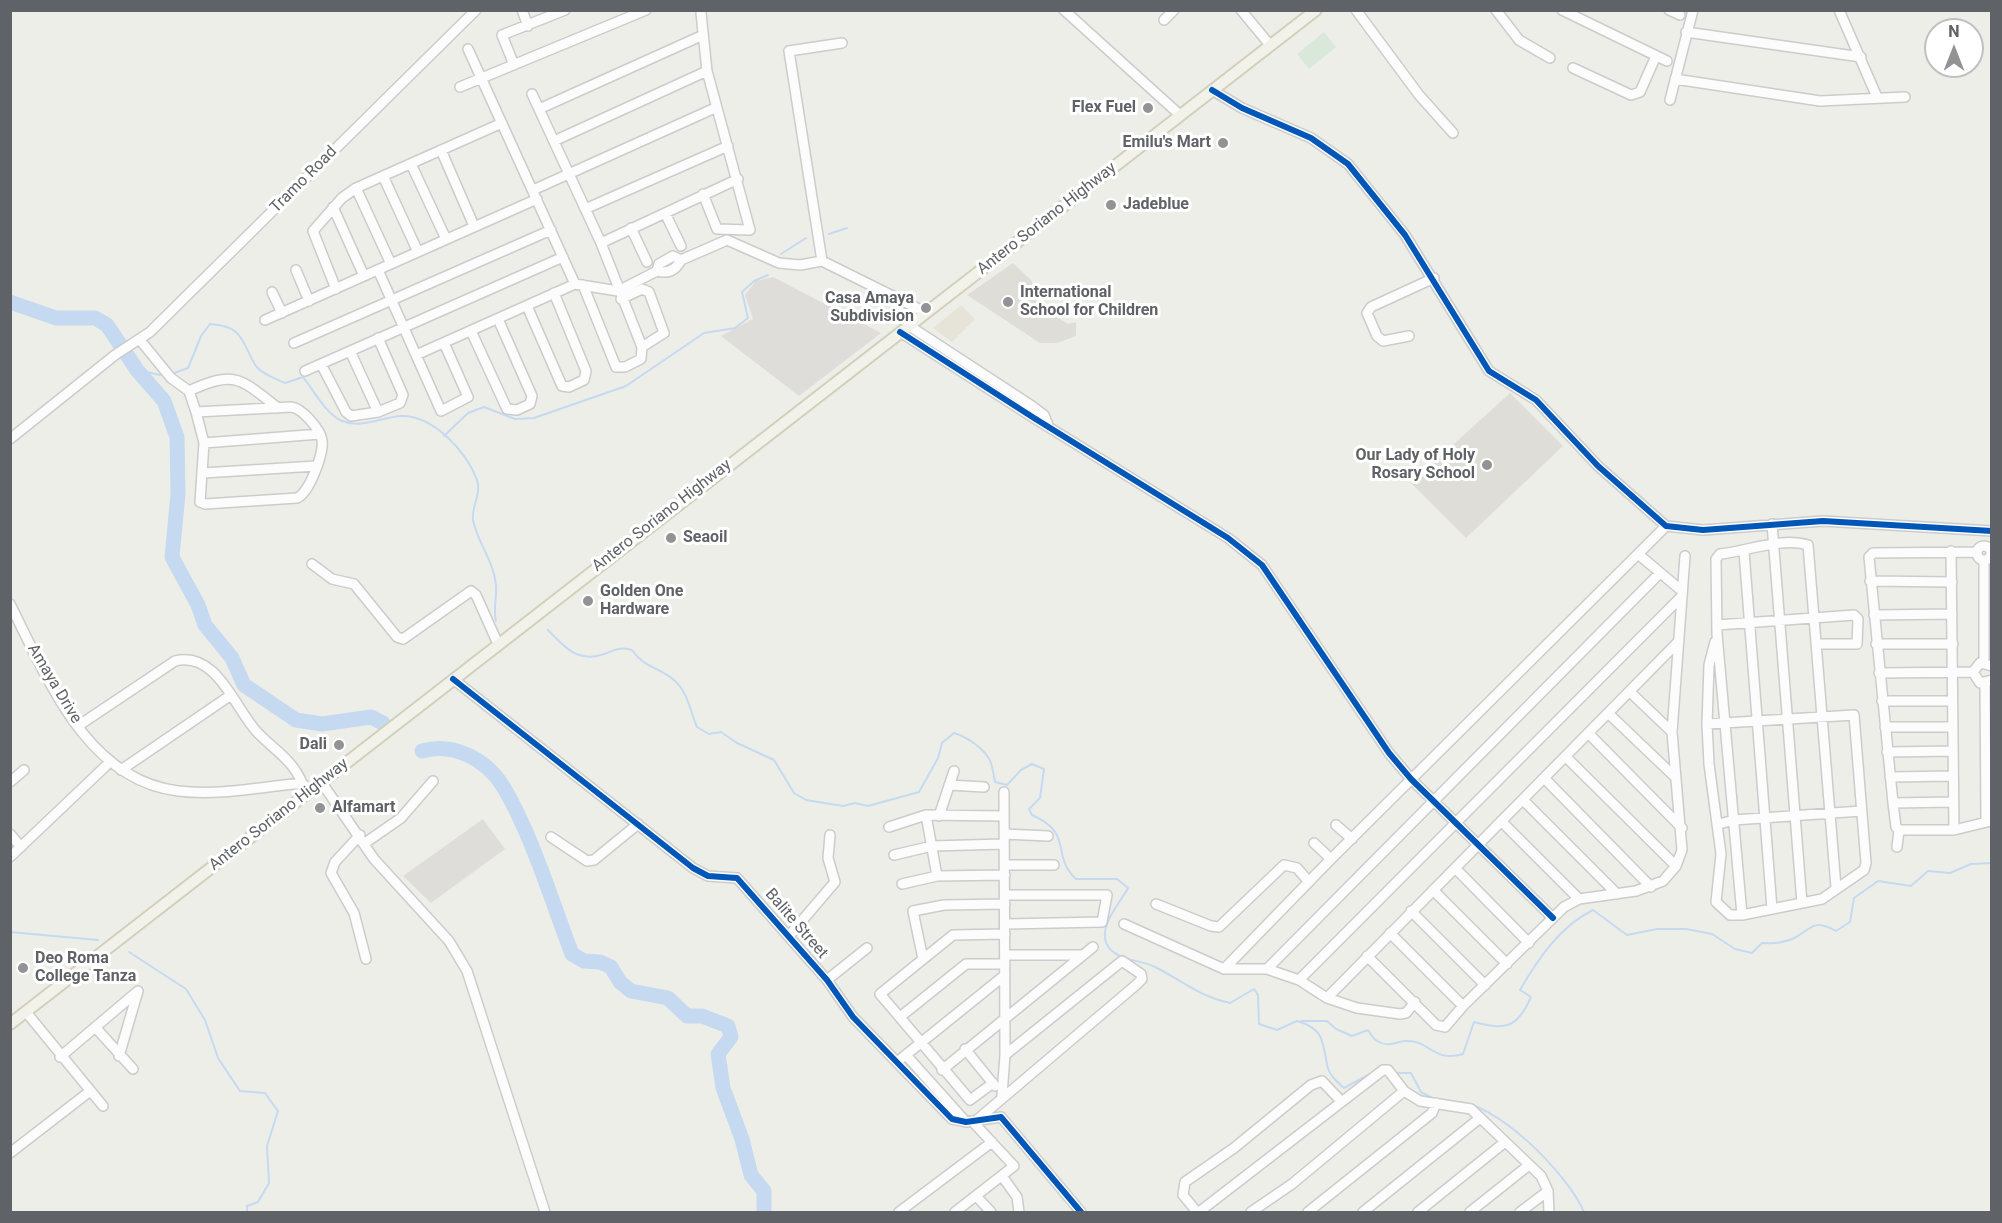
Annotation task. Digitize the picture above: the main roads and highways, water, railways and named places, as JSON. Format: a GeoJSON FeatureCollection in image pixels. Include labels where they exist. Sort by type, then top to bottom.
{"type":"FeatureCollection","features":[{"type":"Feature","properties":{"kind":"main road","name":"Antero Soriano Highway"},"geometry":{"type":"LineString","coordinates":[[10,1024],[306,787],[322,783],[904,328],[1316,10]]}},
{"type":"Feature","properties":{"kind":"waterway"},"geometry":{"type":"LineString","coordinates":[[829,234],[847,228]]}},
{"type":"Feature","properties":{"kind":"waterway"},"geometry":{"type":"LineString","coordinates":[[781,254],[806,238]]}},
{"type":"Feature","properties":{"kind":"waterway"},"geometry":{"type":"LineString","coordinates":[[444,436],[468,413],[484,407],[515,419],[534,418],[626,386],[704,333],[735,328],[748,318],[742,292],[754,281],[768,275]]}},
{"type":"Feature","properties":{"kind":"waterway"},"geometry":{"type":"LineString","coordinates":[[10,302],[56,318],[95,318],[107,325],[137,370],[164,401],[177,437],[178,494],[172,557],[198,605],[205,625],[232,658],[244,685],[296,720],[322,724],[371,717],[383,723]]}},
{"type":"Feature","properties":{"kind":"waterway"},"geometry":{"type":"LineString","coordinates":[[174,373],[188,368],[201,336],[210,324],[221,325],[239,335],[256,367],[285,383],[303,377],[326,408],[342,421],[357,424],[401,416],[413,417],[436,428],[457,447],[477,480],[478,490],[473,520],[495,576],[496,621]]}},
{"type":"Feature","properties":{"kind":"waterway"},"geometry":{"type":"LineString","coordinates":[[137,370],[160,375]]}},
{"type":"Feature","properties":{"kind":"waterway"},"geometry":{"type":"LineString","coordinates":[[548,630],[565,647],[585,656],[592,657],[619,649],[632,650],[647,664],[679,685],[686,696],[697,727],[709,734],[721,732],[737,743],[774,760],[794,793],[806,800],[843,806],[855,803],[868,806],[919,792],[938,758],[942,743],[954,733],[965,737],[981,748],[989,758],[995,782],[1007,785],[1021,770],[1032,764],[1044,769],[1040,798],[1029,809],[1032,815],[1045,822],[1058,837],[1068,870],[1076,879],[1117,879],[1128,888],[1113,912],[1105,932],[1107,946],[1112,951],[1126,958],[1149,964],[1200,992],[1230,1003],[1254,989],[1258,995],[1259,1024],[1277,1030],[1297,1021],[1312,1028],[1320,1036],[1329,1071],[1344,1088],[1370,1074]]}},
{"type":"Feature","properties":{"kind":"waterway"},"geometry":{"type":"LineString","coordinates":[[422,751],[434,749],[457,751],[479,761],[497,778],[524,826],[572,954],[584,961],[600,962],[611,967],[620,982],[631,991],[668,998],[687,1016],[702,1016],[728,1026],[731,1037],[718,1054],[723,1088],[742,1139],[751,1175],[764,1191],[764,1212]]}},
{"type":"Feature","properties":{"kind":"waterway"},"geometry":{"type":"LineString","coordinates":[[1301,1021],[1327,1021],[1336,1029],[1352,1036],[1368,1030],[1376,1040],[1385,1044],[1413,1041],[1444,1055],[1463,1054],[1474,1022],[1502,1026],[1509,1025],[1521,1016],[1531,997],[1520,990],[1534,967],[1560,934],[1593,910],[1627,935],[1657,929],[1686,929],[1712,934],[1735,949],[1752,953],[1762,943],[1788,940],[1816,925],[1836,931],[1850,922],[1854,898],[1878,881],[1911,886],[1928,871],[1950,873],[1971,864],[1992,863]]}},
{"type":"Feature","properties":{"kind":"waterway"},"geometry":{"type":"LineString","coordinates":[[10,932],[98,940]]}},
{"type":"Feature","properties":{"kind":"waterway"},"geometry":{"type":"LineString","coordinates":[[129,952],[186,989],[205,1020],[218,1058],[240,1091],[265,1093],[278,1111],[267,1146],[269,1183],[258,1202],[247,1206],[247,1212]]}},
{"type":"Feature","properties":{"kind":"waterway"},"geometry":{"type":"LineString","coordinates":[[1396,1073],[1411,1073],[1421,1092],[1434,1099]]}},
{"type":"Feature","properties":{"kind":"waterway"},"geometry":{"type":"LineString","coordinates":[[1451,1102],[1468,1104],[1488,1112],[1508,1125],[1547,1160],[1576,1197],[1584,1212]]}},
{"type":"Feature","properties":{"kind":"place","name":"Flex Fuel"},"geometry":{"type":"Point","coordinates":[1148,108]}},
{"type":"Feature","properties":{"kind":"place","name":"Emilu's Mart"},"geometry":{"type":"Point","coordinates":[1223,143]}},
{"type":"Feature","properties":{"kind":"place","name":"Jadeblue"},"geometry":{"type":"Point","coordinates":[1111,205]}},
{"type":"Feature","properties":{"kind":"place","name":"International School for Children"},"geometry":{"type":"Point","coordinates":[1008,302]}},
{"type":"Feature","properties":{"kind":"place","name":"Casa Amaya Subdivision"},"geometry":{"type":"Point","coordinates":[926,308]}},
{"type":"Feature","properties":{"kind":"place","name":"Our Lady of Holy Rosary School"},"geometry":{"type":"Point","coordinates":[1487,465]}},
{"type":"Feature","properties":{"kind":"place","name":"Seaoil"},"geometry":{"type":"Point","coordinates":[671,538]}},
{"type":"Feature","properties":{"kind":"place","name":"Golden One Hardware"},"geometry":{"type":"Point","coordinates":[588,601]}},
{"type":"Feature","properties":{"kind":"place","name":"Dali"},"geometry":{"type":"Point","coordinates":[339,745]}},
{"type":"Feature","properties":{"kind":"place","name":"Alfamart"},"geometry":{"type":"Point","coordinates":[320,808]}},
{"type":"Feature","properties":{"kind":"place","name":"Deo Roma College Tanza"},"geometry":{"type":"Point","coordinates":[23,968]}}]}
